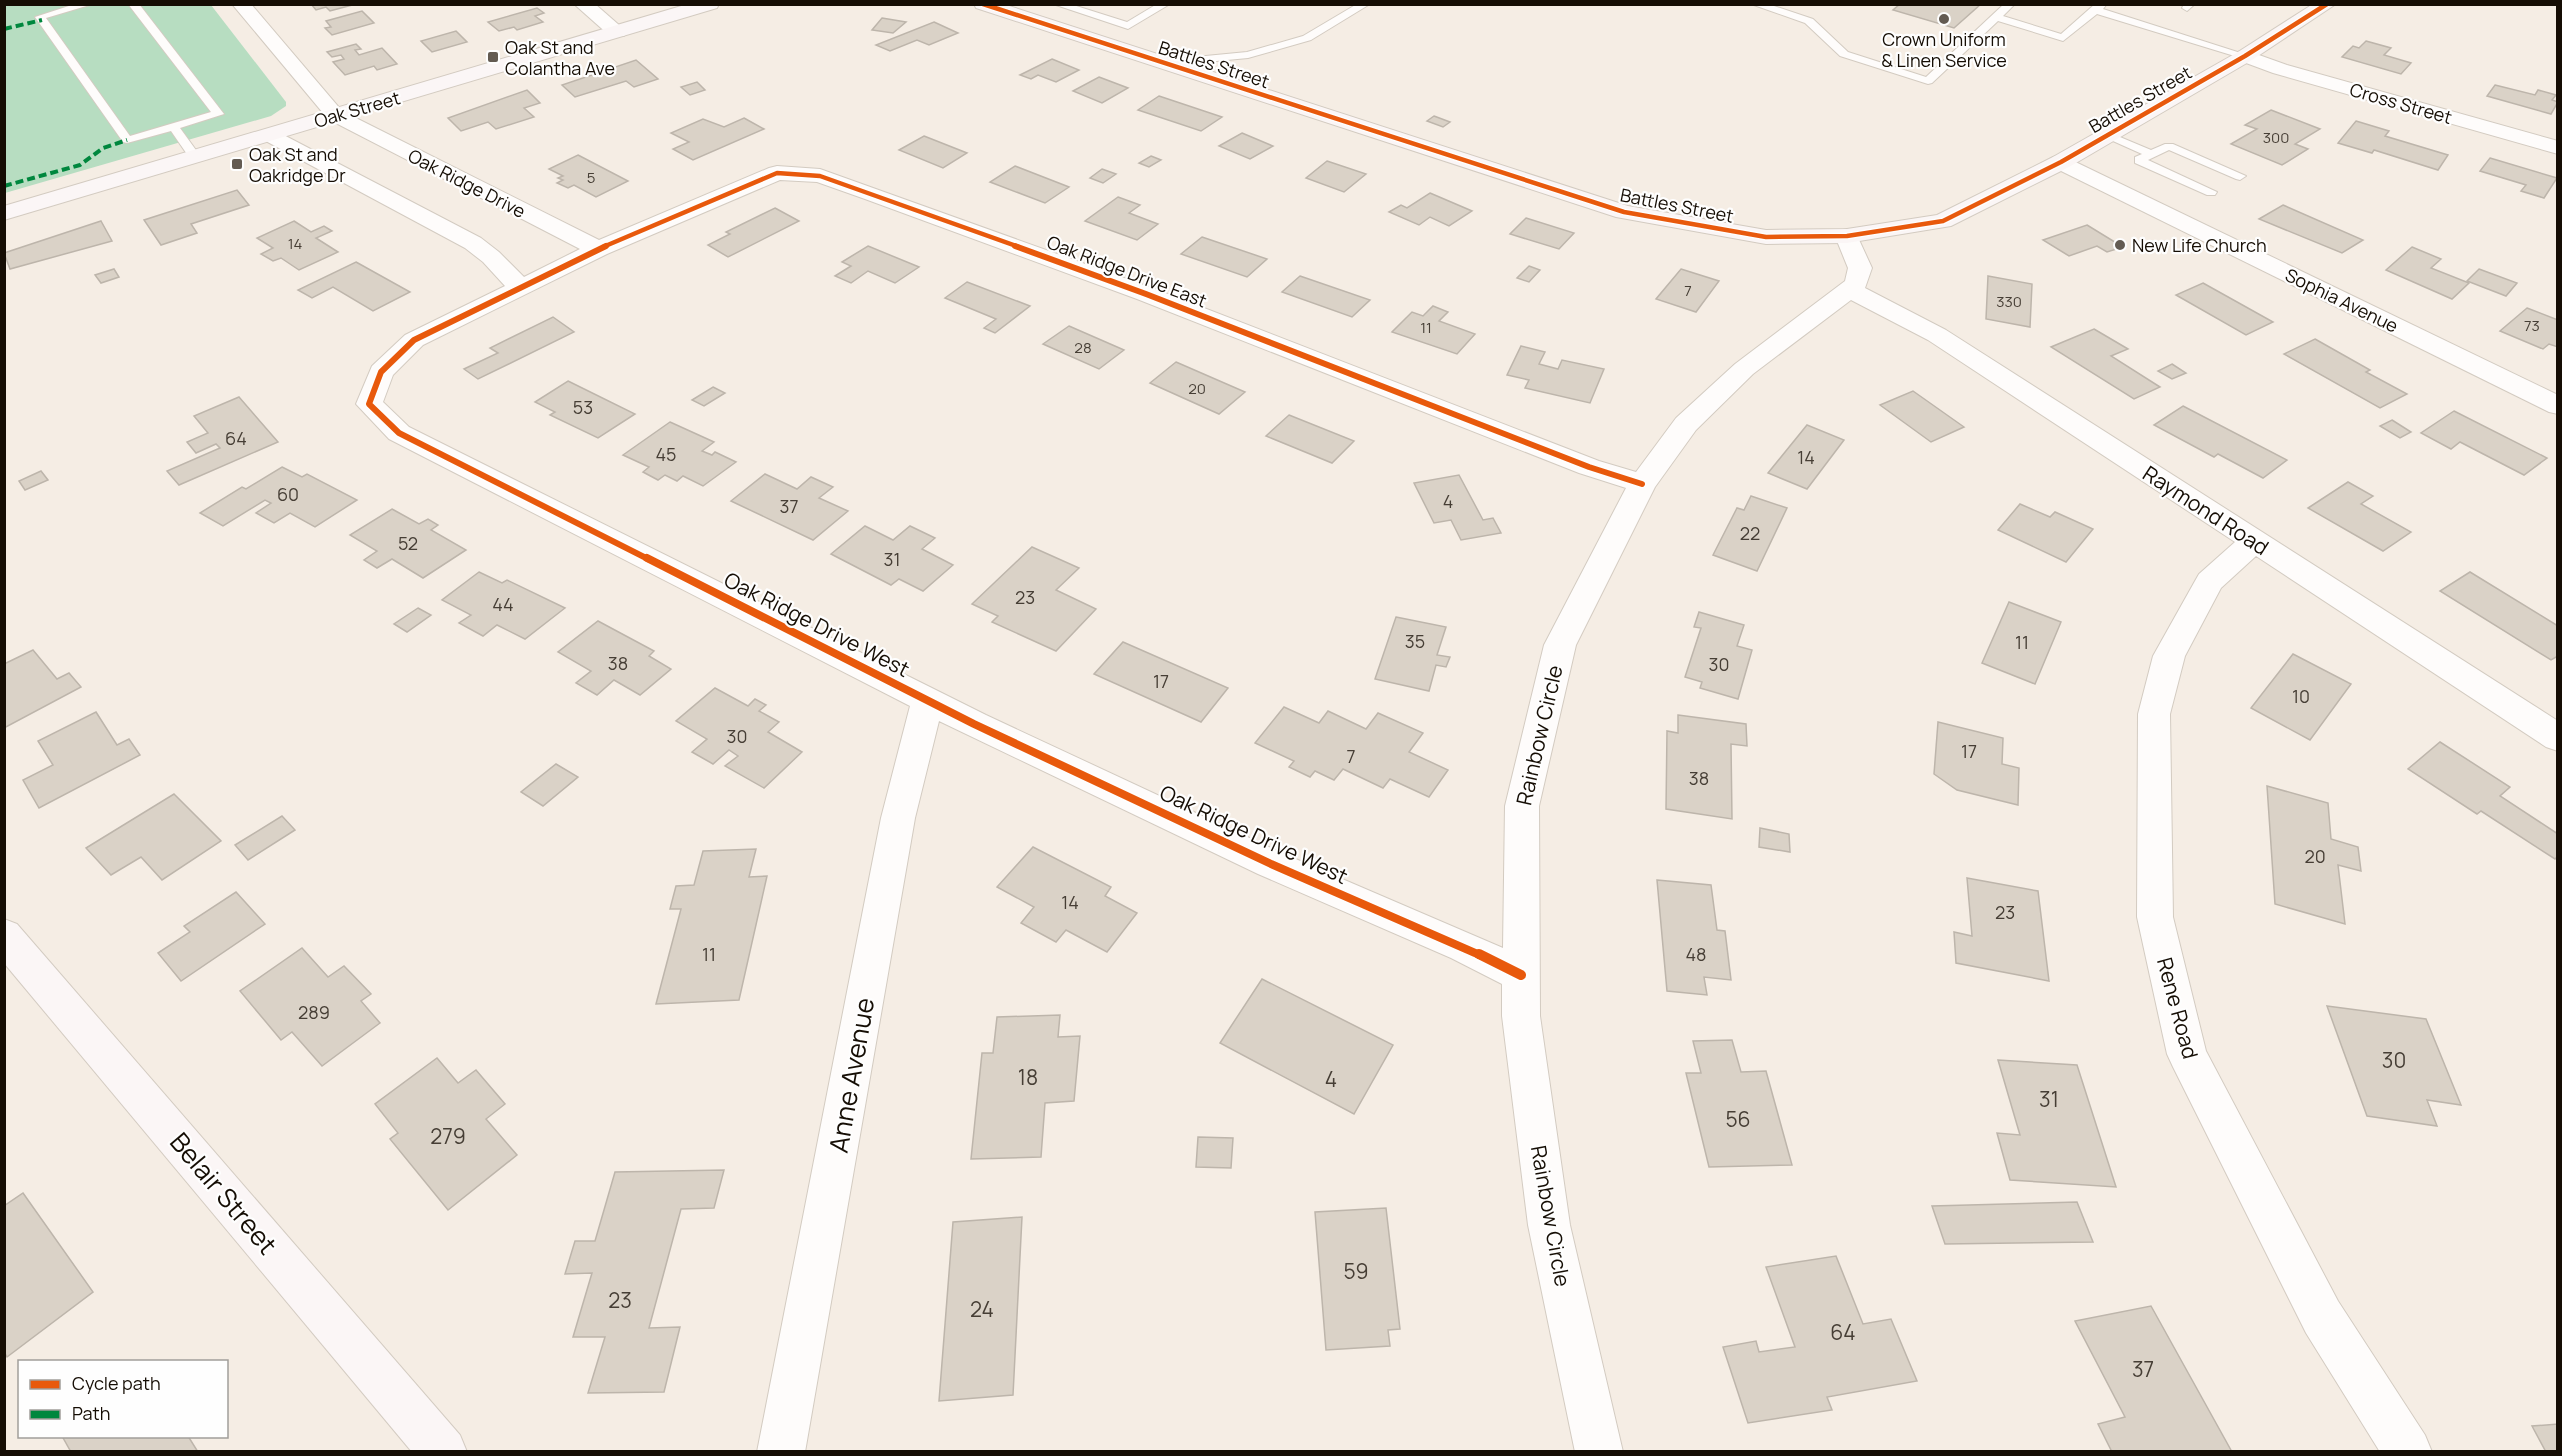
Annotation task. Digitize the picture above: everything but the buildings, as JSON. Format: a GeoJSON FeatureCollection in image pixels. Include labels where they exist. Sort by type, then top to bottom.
{"type":"FeatureCollection","features":[{"type":"Feature","properties":{"kind":"street"},"geometry":{"type":"LineString","coordinates":[[241,4],[335,115]]}},
{"type":"Feature","properties":{"kind":"street"},"geometry":{"type":"LineString","coordinates":[[583,4],[617,32]]}},
{"type":"Feature","properties":{"kind":"street","name":"Oak Street"},"geometry":{"type":"LineString","coordinates":[[4,213],[710,4]]}},
{"type":"Feature","properties":{"kind":"street","name":"Battles Street"},"geometry":{"type":"LineString","coordinates":[[988,6],[1624,212],[1766,237],[1847,236],[1943,221],[2061,162],[2245,56],[2327,4]]}},
{"type":"Feature","properties":{"kind":"street","name":"Cross Street"},"geometry":{"type":"LineString","coordinates":[[2245,56],[2280,69],[2558,148]]}},
{"type":"Feature","properties":{"kind":"street","name":"Oak Ridge Drive"},"geometry":{"type":"LineString","coordinates":[[335,115],[530,216],[600,249]]}},
{"type":"Feature","properties":{"kind":"street"},"geometry":{"type":"LineString","coordinates":[[269,135],[473,243],[491,257],[520,286]]}},
{"type":"Feature","properties":{"kind":"street","name":"Sophia Avenue"},"geometry":{"type":"LineString","coordinates":[[2061,162],[2558,406]]}},
{"type":"Feature","properties":{"kind":"street","name":"Oak Ridge Drive East"},"geometry":{"type":"LineString","coordinates":[[600,249],[777,173],[820,176],[1090,273],[1589,467],[1642,484]]}},
{"type":"Feature","properties":{"kind":"street"},"geometry":{"type":"LineString","coordinates":[[1847,236],[1860,268],[1856,284],[1850,289]]}},
{"type":"Feature","properties":{"kind":"street","name":"Oak Ridge Drive West"},"geometry":{"type":"LineString","coordinates":[[600,249],[520,286],[414,340],[381,372],[369,404],[399,433],[928,701],[1271,864],[1464,947],[1521,975]]}},
{"type":"Feature","properties":{"kind":"street","name":"Rainbow Circle"},"geometry":{"type":"LineString","coordinates":[[1599,1452],[1549,1224],[1521,1016],[1522,806],[1560,645],[1642,484],[1686,424],[1744,369],[1850,289]]}},
{"type":"Feature","properties":{"kind":"street","name":"Raymond Road"},"geometry":{"type":"LineString","coordinates":[[1850,289],[1936,335],[2558,738]]}},
{"type":"Feature","properties":{"kind":"street","name":"Rene Road"},"geometry":{"type":"LineString","coordinates":[[2255,541],[2210,581],[2169,656],[2154,714],[2155,917],[2187,1054],[2322,1317],[2408,1452]]}},
{"type":"Feature","properties":{"kind":"street","name":"Anne Avenue"},"geometry":{"type":"LineString","coordinates":[[781,1452],[898,818],[928,701]]}},
{"type":"Feature","properties":{"kind":"street","name":"Belair Street"},"geometry":{"type":"LineString","coordinates":[[4,935],[443,1452]]}},
{"type":"Feature","properties":{"kind":"lane"},"geometry":{"type":"LineString","coordinates":[[88,4],[40,17],[127,140],[218,114],[133,4]]}},
{"type":"Feature","properties":{"kind":"lane"},"geometry":{"type":"LineString","coordinates":[[1058,4],[1128,26],[1165,4]]}},
{"type":"Feature","properties":{"kind":"lane"},"geometry":{"type":"LineString","coordinates":[[1164,63],[1248,55],[1307,38],[1365,4]]}},
{"type":"Feature","properties":{"kind":"lane"},"geometry":{"type":"LineString","coordinates":[[1756,4],[1809,21],[1844,54],[1928,81],[2010,4]]}},
{"type":"Feature","properties":{"kind":"lane"},"geometry":{"type":"LineString","coordinates":[[2115,4],[2186,29],[2200,41]]}},
{"type":"Feature","properties":{"kind":"lane"},"geometry":{"type":"LineString","coordinates":[[1995,17],[2063,38],[2099,7],[2175,36],[2200,41],[2245,56]]}},
{"type":"Feature","properties":{"kind":"lane"},"geometry":{"type":"LineString","coordinates":[[173,126],[195,156]]}},
{"type":"Feature","properties":{"kind":"lane"},"geometry":{"type":"LineString","coordinates":[[2108,135],[2151,154]]}},
{"type":"Feature","properties":{"kind":"lane"},"geometry":{"type":"LineString","coordinates":[[2211,192],[2139,160],[2169,146],[2240,176]]}},
{"type":"Feature","properties":{"kind":"green space"},"geometry":{"type":"Polygon","coordinates":[[[5,5],[211,5],[286,102],[286,106],[271,116],[5,193],[5,5]]]}},
{"type":"Feature","properties":{"kind":"marked path"},"geometry":{"type":"LineString","coordinates":[[4,29],[42,20]]}},
{"type":"Feature","properties":{"kind":"marked path"},"geometry":{"type":"LineString","coordinates":[[4,186],[80,165],[103,148],[127,140]]}},
{"type":"Feature","properties":{"kind":"cycle path"},"geometry":{"type":"LineString","coordinates":[[983,4],[1624,212],[1766,237],[1847,236],[1943,221],[2061,162],[2245,56],[2327,4]]}},
{"type":"Feature","properties":{"kind":"cycle path"},"geometry":{"type":"LineString","coordinates":[[1521,975],[1464,947],[1271,864],[974,724],[399,433],[369,404],[381,372],[414,340],[599,249],[777,173],[820,176],[873,194],[1146,294],[1589,467],[1642,484]]}},
{"type":"Feature","properties":{"kind":"place","name":"Crown Uniform & Linen Service"},"geometry":{"type":"Point","coordinates":[1944,19]}},
{"type":"Feature","properties":{"kind":"place","name":"Oak St and Colantha Ave"},"geometry":{"type":"Point","coordinates":[493,57]}},
{"type":"Feature","properties":{"kind":"place","name":"Oak St and Oakridge Dr"},"geometry":{"type":"Point","coordinates":[237,164]}},
{"type":"Feature","properties":{"kind":"place","name":"New Life Church"},"geometry":{"type":"Point","coordinates":[2120,245]}}]}
